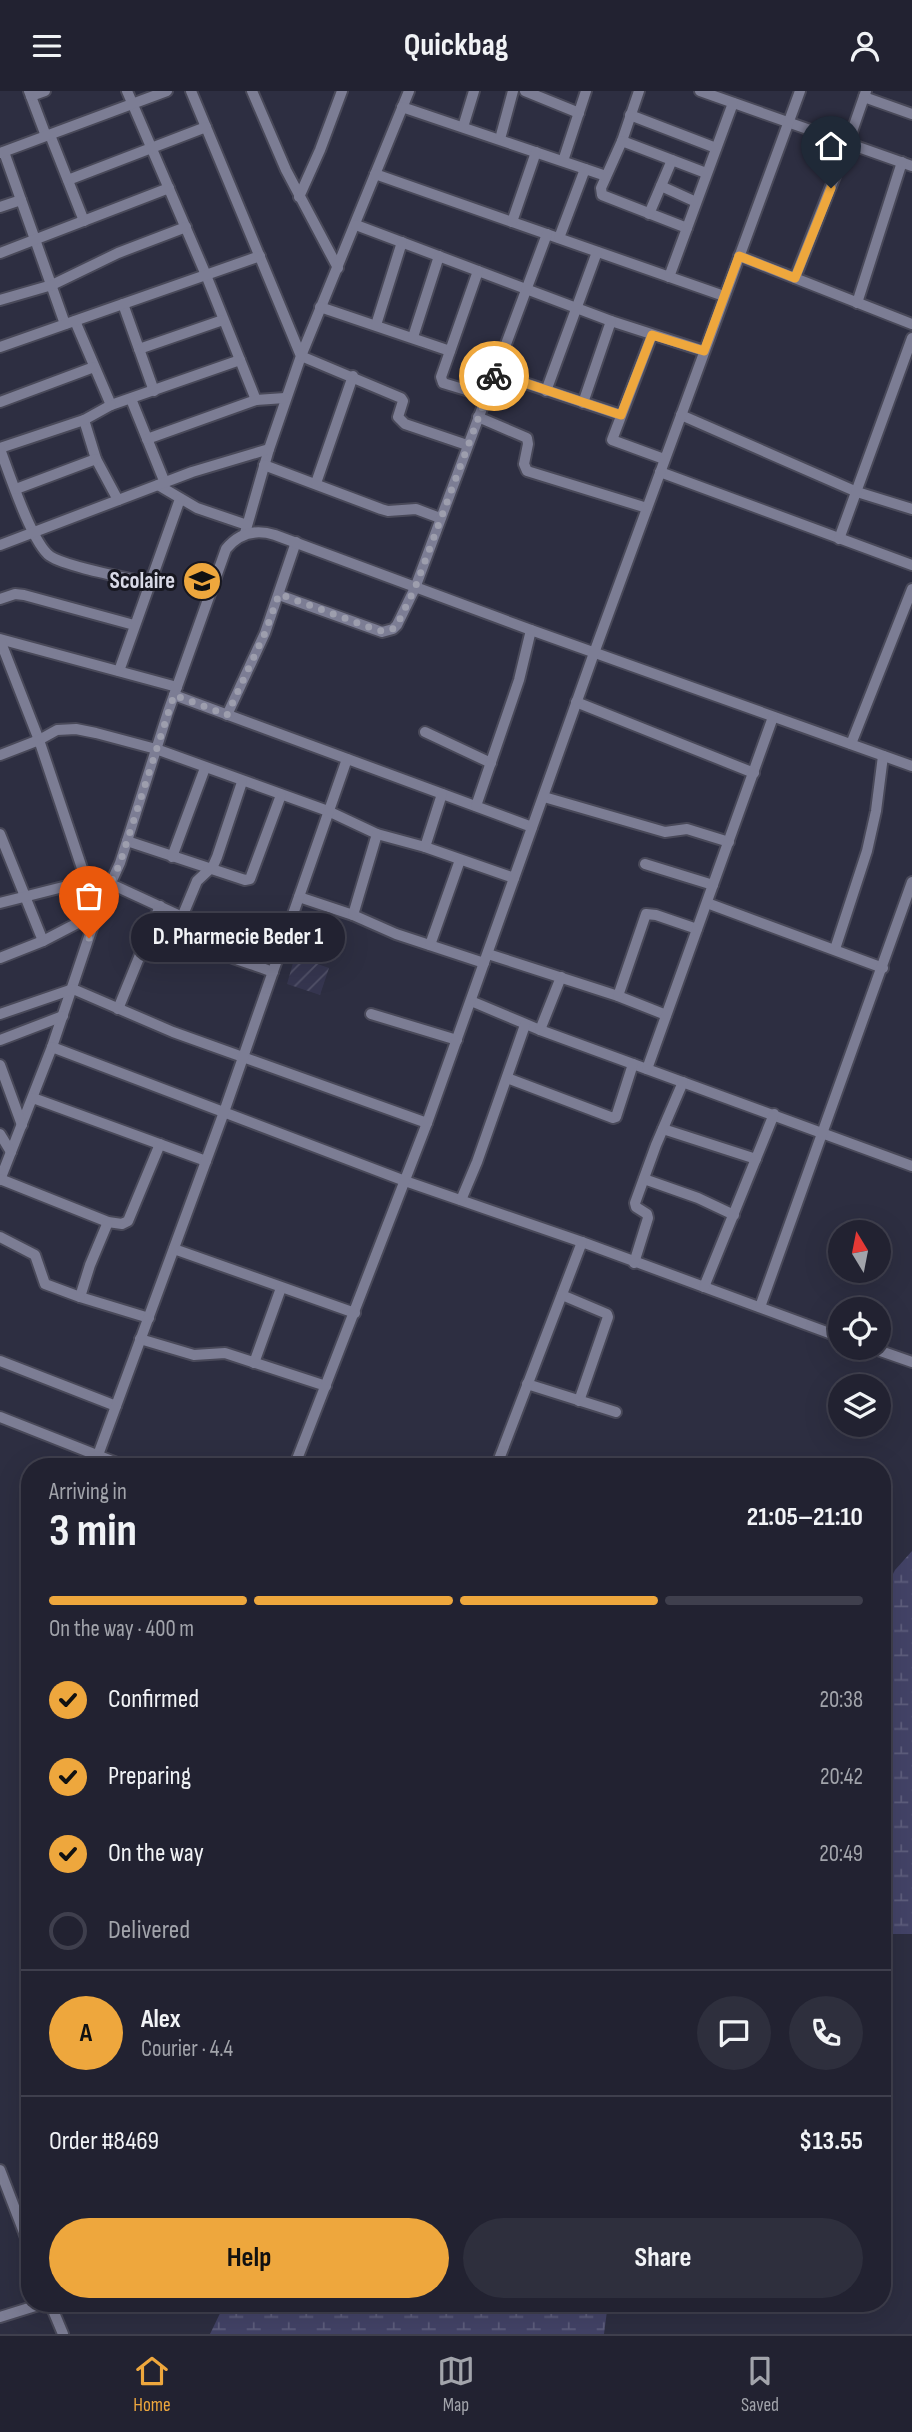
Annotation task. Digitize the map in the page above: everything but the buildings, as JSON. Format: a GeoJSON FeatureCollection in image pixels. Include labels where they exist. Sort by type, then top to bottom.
{"type":"FeatureCollection","features":[{"type":"Feature","properties":{"kind":"street"},"geometry":{"type":"LineString","coordinates":[[45,91],[30,94],[84,222]]}},
{"type":"Feature","properties":{"kind":"street"},"geometry":{"type":"LineString","coordinates":[[127,91],[256,400]]}},
{"type":"Feature","properties":{"kind":"street"},"geometry":{"type":"LineString","coordinates":[[111,405],[52,285],[2,153],[167,91]]}},
{"type":"Feature","properties":{"kind":"street"},"geometry":{"type":"LineString","coordinates":[[191,91],[301,356],[401,398],[404,401],[398,418],[405,424],[467,445]]}},
{"type":"Feature","properties":{"kind":"street"},"geometry":{"type":"LineString","coordinates":[[252,91],[299,197],[338,268]]}},
{"type":"Feature","properties":{"kind":"street"},"geometry":{"type":"LineString","coordinates":[[299,197],[342,91]]}},
{"type":"Feature","properties":{"kind":"street"},"geometry":{"type":"LineString","coordinates":[[160,1144],[128,1221],[122,1224],[108,1222],[0,1179],[52,1047],[97,913],[127,841],[226,548],[246,529],[285,398],[409,91]]}},
{"type":"Feature","properties":{"kind":"street"},"geometry":{"type":"LineString","coordinates":[[463,127],[474,91]]}},
{"type":"Feature","properties":{"kind":"street"},"geometry":{"type":"LineString","coordinates":[[500,139],[513,91]]}},
{"type":"Feature","properties":{"kind":"street"},"geometry":{"type":"LineString","coordinates":[[525,91],[579,113]]}},
{"type":"Feature","properties":{"kind":"street"},"geometry":{"type":"LineString","coordinates":[[563,161],[586,91]]}},
{"type":"Feature","properties":{"kind":"street"},"geometry":{"type":"LineString","coordinates":[[639,91],[601,192],[604,198],[687,228]]}},
{"type":"Feature","properties":{"kind":"street"},"geometry":{"type":"LineString","coordinates":[[700,91],[726,97],[907,164],[856,303]]}},
{"type":"Feature","properties":{"kind":"street"},"geometry":{"type":"LineString","coordinates":[[298,1458],[427,1123],[576,702],[800,91]]}},
{"type":"Feature","properties":{"kind":"street"},"geometry":{"type":"LineString","coordinates":[[795,278],[865,94],[912,114]]}},
{"type":"Feature","properties":{"kind":"street"},"geometry":{"type":"LineString","coordinates":[[669,277],[716,148],[726,97]]}},
{"type":"Feature","properties":{"kind":"street"},"geometry":{"type":"LineString","coordinates":[[402,107],[606,176]]}},
{"type":"Feature","properties":{"kind":"street"},"geometry":{"type":"LineString","coordinates":[[630,115],[716,148]]}},
{"type":"Feature","properties":{"kind":"street"},"geometry":{"type":"LineString","coordinates":[[68,180],[206,127]]}},
{"type":"Feature","properties":{"kind":"street"},"geometry":{"type":"LineString","coordinates":[[622,141],[706,173]]}},
{"type":"Feature","properties":{"kind":"street"},"geometry":{"type":"LineString","coordinates":[[512,222],[536,152]]}},
{"type":"Feature","properties":{"kind":"street"},"geometry":{"type":"LineString","coordinates":[[649,214],[672,160]]}},
{"type":"Feature","properties":{"kind":"street"},"geometry":{"type":"LineString","coordinates":[[279,594],[383,632],[397,625],[415,588],[527,289],[585,169]]}},
{"type":"Feature","properties":{"kind":"street"},"geometry":{"type":"LineString","coordinates":[[375,174],[724,296]]}},
{"type":"Feature","properties":{"kind":"street"},"geometry":{"type":"LineString","coordinates":[[661,186],[696,202]]}},
{"type":"Feature","properties":{"kind":"street"},"geometry":{"type":"LineString","coordinates":[[0,253],[169,188]]}},
{"type":"Feature","properties":{"kind":"street"},"geometry":{"type":"LineString","coordinates":[[0,207],[21,200]]}},
{"type":"Feature","properties":{"kind":"street"},"geometry":{"type":"LineString","coordinates":[[356,225],[575,308],[704,351]]}},
{"type":"Feature","properties":{"kind":"street"},"geometry":{"type":"LineString","coordinates":[[0,300],[52,285],[118,253],[186,227]]}},
{"type":"Feature","properties":{"kind":"street"},"geometry":{"type":"LineString","coordinates":[[376,325],[402,242]]}},
{"type":"Feature","properties":{"kind":"street"},"geometry":{"type":"LineString","coordinates":[[546,391],[597,252]]}},
{"type":"Feature","properties":{"kind":"street"},"geometry":{"type":"LineString","coordinates":[[0,347],[260,256]]}},
{"type":"Feature","properties":{"kind":"street"},"geometry":{"type":"LineString","coordinates":[[412,337],[439,256]]}},
{"type":"Feature","properties":{"kind":"street"},"geometry":{"type":"LineString","coordinates":[[739,256],[912,324]]}},
{"type":"Feature","properties":{"kind":"street"},"geometry":{"type":"LineString","coordinates":[[478,271],[442,377],[443,383],[486,396]]}},
{"type":"Feature","properties":{"kind":"street"},"geometry":{"type":"LineString","coordinates":[[123,304],[154,391]]}},
{"type":"Feature","properties":{"kind":"street"},"geometry":{"type":"LineString","coordinates":[[320,307],[450,351]]}},
{"type":"Feature","properties":{"kind":"street"},"geometry":{"type":"LineString","coordinates":[[139,349],[223,320]]}},
{"type":"Feature","properties":{"kind":"street"},"geometry":{"type":"LineString","coordinates":[[583,403],[611,321]]}},
{"type":"Feature","properties":{"kind":"street"},"geometry":{"type":"LineString","coordinates":[[652,335],[612,436],[615,443],[664,459]]}},
{"type":"Feature","properties":{"kind":"street"},"geometry":{"type":"LineString","coordinates":[[839,539],[912,338]]}},
{"type":"Feature","properties":{"kind":"street"},"geometry":{"type":"LineString","coordinates":[[149,583],[52,557],[33,532],[0,449],[84,420],[111,405],[240,360]]}},
{"type":"Feature","properties":{"kind":"street"},"geometry":{"type":"LineString","coordinates":[[0,402],[94,367]]}},
{"type":"Feature","properties":{"kind":"street"},"geometry":{"type":"LineString","coordinates":[[495,373],[621,415]]}},
{"type":"Feature","properties":{"kind":"street"},"geometry":{"type":"LineString","coordinates":[[316,483],[353,376]]}},
{"type":"Feature","properties":{"kind":"street"},"geometry":{"type":"LineString","coordinates":[[148,439],[256,400],[285,398]]}},
{"type":"Feature","properties":{"kind":"street"},"geometry":{"type":"LineString","coordinates":[[131,399],[148,439],[162,484],[180,499],[197,508],[246,529],[296,543],[912,766]]}},
{"type":"Feature","properties":{"kind":"street"},"geometry":{"type":"LineString","coordinates":[[681,415],[857,492],[912,509]]}},
{"type":"Feature","properties":{"kind":"street"},"geometry":{"type":"LineString","coordinates":[[478,417],[527,438],[524,464],[527,471],[647,508]]}},
{"type":"Feature","properties":{"kind":"street"},"geometry":{"type":"LineString","coordinates":[[84,420],[96,459],[118,499]]}},
{"type":"Feature","properties":{"kind":"street"},"geometry":{"type":"LineString","coordinates":[[0,545],[118,499],[231,459],[269,449]]}},
{"type":"Feature","properties":{"kind":"street"},"geometry":{"type":"LineString","coordinates":[[16,489],[96,459]]}},
{"type":"Feature","properties":{"kind":"street"},"geometry":{"type":"LineString","coordinates":[[264,465],[388,511],[416,509],[440,518]]}},
{"type":"Feature","properties":{"kind":"street"},"geometry":{"type":"LineString","coordinates":[[660,472],[912,565]]}},
{"type":"Feature","properties":{"kind":"street"},"geometry":{"type":"LineString","coordinates":[[118,671],[180,499]]}},
{"type":"Feature","properties":{"kind":"street"},"geometry":{"type":"LineString","coordinates":[[227,715],[265,633],[296,543]]}},
{"type":"Feature","properties":{"kind":"street"},"geometry":{"type":"LineString","coordinates":[[851,744],[912,589]]}},
{"type":"Feature","properties":{"kind":"street"},"geometry":{"type":"LineString","coordinates":[[0,599],[15,594],[24,595],[134,625]]}},
{"type":"Feature","properties":{"kind":"street"},"geometry":{"type":"LineString","coordinates":[[476,806],[519,680],[531,630]]}},
{"type":"Feature","properties":{"kind":"street"},"geometry":{"type":"LineString","coordinates":[[0,640],[118,671],[176,691],[227,715],[532,827]]}},
{"type":"Feature","properties":{"kind":"street"},"geometry":{"type":"LineString","coordinates":[[0,640],[39,740],[97,913]]}},
{"type":"Feature","properties":{"kind":"street"},"geometry":{"type":"LineString","coordinates":[[576,702],[754,773]]}},
{"type":"Feature","properties":{"kind":"street"},"geometry":{"type":"LineString","coordinates":[[646,1069],[773,717]]}},
{"type":"Feature","properties":{"kind":"street"},"geometry":{"type":"LineString","coordinates":[[0,755],[57,730],[76,729],[156,750],[328,811],[377,834],[425,847],[514,878]]}},
{"type":"Feature","properties":{"kind":"street"},"geometry":{"type":"LineString","coordinates":[[425,732],[491,763]]}},
{"type":"Feature","properties":{"kind":"street"},"geometry":{"type":"LineString","coordinates":[[835,949],[867,851],[876,811],[883,756]]}},
{"type":"Feature","properties":{"kind":"street"},"geometry":{"type":"LineString","coordinates":[[98,1455],[224,1112],[347,759]]}},
{"type":"Feature","properties":{"kind":"street"},"geometry":{"type":"LineString","coordinates":[[172,857],[205,768]]}},
{"type":"Feature","properties":{"kind":"street"},"geometry":{"type":"LineString","coordinates":[[181,918],[198,881],[217,857],[242,782]]}},
{"type":"Feature","properties":{"kind":"street"},"geometry":{"type":"LineString","coordinates":[[425,847],[442,794]]}},
{"type":"Feature","properties":{"kind":"street"},"geometry":{"type":"LineString","coordinates":[[127,841],[209,869],[245,880],[250,879],[281,795]]}},
{"type":"Feature","properties":{"kind":"street"},"geometry":{"type":"LineString","coordinates":[[544,797],[665,832],[687,829],[729,842]]}},
{"type":"Feature","properties":{"kind":"street"},"geometry":{"type":"LineString","coordinates":[[0,834],[43,941]]}},
{"type":"Feature","properties":{"kind":"street"},"geometry":{"type":"LineString","coordinates":[[353,915],[377,834]]}},
{"type":"Feature","properties":{"kind":"street"},"geometry":{"type":"LineString","coordinates":[[430,945],[460,860]]}},
{"type":"Feature","properties":{"kind":"street"},"geometry":{"type":"LineString","coordinates":[[645,864],[713,885]]}},
{"type":"Feature","properties":{"kind":"street"},"geometry":{"type":"LineString","coordinates":[[0,903],[86,881]]}},
{"type":"Feature","properties":{"kind":"street"},"geometry":{"type":"LineString","coordinates":[[760,1307],[912,882]]}},
{"type":"Feature","properties":{"kind":"street"},"geometry":{"type":"LineString","coordinates":[[111,884],[181,918],[188,932],[201,944],[273,972]]}},
{"type":"Feature","properties":{"kind":"street"},"geometry":{"type":"LineString","coordinates":[[299,897],[430,945],[561,977],[666,1015]]}},
{"type":"Feature","properties":{"kind":"street"},"geometry":{"type":"LineString","coordinates":[[707,902],[883,968]]}},
{"type":"Feature","properties":{"kind":"street"},"geometry":{"type":"LineString","coordinates":[[118,1009],[160,906]]}},
{"type":"Feature","properties":{"kind":"street"},"geometry":{"type":"LineString","coordinates":[[0,958],[43,941],[97,913]]}},
{"type":"Feature","properties":{"kind":"street"},"geometry":{"type":"LineString","coordinates":[[618,996],[646,914],[697,929]]}},
{"type":"Feature","properties":{"kind":"street"},"geometry":{"type":"LineString","coordinates":[[540,1030],[561,977]]}},
{"type":"Feature","properties":{"kind":"street"},"geometry":{"type":"LineString","coordinates":[[0,1014],[73,989],[243,1058],[427,1123]]}},
{"type":"Feature","properties":{"kind":"street"},"geometry":{"type":"LineString","coordinates":[[471,1002],[525,1025],[912,1166]]}},
{"type":"Feature","properties":{"kind":"street"},"geometry":{"type":"LineString","coordinates":[[371,1014],[457,1040]]}},
{"type":"Feature","properties":{"kind":"street"},"geometry":{"type":"LineString","coordinates":[[0,1040],[63,1016]]}},
{"type":"Feature","properties":{"kind":"street"},"geometry":{"type":"LineString","coordinates":[[461,1201],[525,1025]]}},
{"type":"Feature","properties":{"kind":"street"},"geometry":{"type":"LineString","coordinates":[[52,1047],[405,1181],[582,1242],[828,1332]]}},
{"type":"Feature","properties":{"kind":"street"},"geometry":{"type":"LineString","coordinates":[[507,1078],[613,1118],[616,1117],[633,1064]]}},
{"type":"Feature","properties":{"kind":"street"},"geometry":{"type":"LineString","coordinates":[[0,1065],[22,1125]]}},
{"type":"Feature","properties":{"kind":"street"},"geometry":{"type":"LineString","coordinates":[[635,1263],[648,1218],[635,1203],[683,1082]]}},
{"type":"Feature","properties":{"kind":"street"},"geometry":{"type":"LineString","coordinates":[[33,1098],[206,1161]]}},
{"type":"Feature","properties":{"kind":"street"},"geometry":{"type":"LineString","coordinates":[[704,1287],[774,1114]]}},
{"type":"Feature","properties":{"kind":"street"},"geometry":{"type":"LineString","coordinates":[[663,1129],[756,1159]]}},
{"type":"Feature","properties":{"kind":"street"},"geometry":{"type":"LineString","coordinates":[[0,1134],[11,1152]]}},
{"type":"Feature","properties":{"kind":"street"},"geometry":{"type":"LineString","coordinates":[[644,1179],[698,1198],[734,1215]]}},
{"type":"Feature","properties":{"kind":"street"},"geometry":{"type":"LineString","coordinates":[[80,1297],[108,1222]]}},
{"type":"Feature","properties":{"kind":"street"},"geometry":{"type":"LineString","coordinates":[[0,1237],[35,1255],[45,1284],[149,1318]]}},
{"type":"Feature","properties":{"kind":"street"},"geometry":{"type":"LineString","coordinates":[[499,1458],[582,1242]]}},
{"type":"Feature","properties":{"kind":"street"},"geometry":{"type":"LineString","coordinates":[[174,1249],[355,1313]]}},
{"type":"Feature","properties":{"kind":"street"},"geometry":{"type":"LineString","coordinates":[[254,1363],[281,1288]]}},
{"type":"Feature","properties":{"kind":"street"},"geometry":{"type":"LineString","coordinates":[[562,1295],[607,1314],[608,1317],[579,1401]]}},
{"type":"Feature","properties":{"kind":"street"},"geometry":{"type":"LineString","coordinates":[[141,1339],[194,1355],[225,1353],[326,1386]]}},
{"type":"Feature","properties":{"kind":"street"},"geometry":{"type":"LineString","coordinates":[[891,1355],[912,1362]]}},
{"type":"Feature","properties":{"kind":"street"},"geometry":{"type":"LineString","coordinates":[[0,1361],[116,1406]]}},
{"type":"Feature","properties":{"kind":"street"},"geometry":{"type":"LineString","coordinates":[[527,1384],[616,1412]]}},
{"type":"Feature","properties":{"kind":"street"},"geometry":{"type":"LineString","coordinates":[[0,1417],[105,1458]]}},
{"type":"Feature","properties":{"kind":"street"},"geometry":{"type":"LineString","coordinates":[[0,2170],[21,2225]]}},
{"type":"Feature","properties":{"kind":"street"},"geometry":{"type":"LineString","coordinates":[[0,2317],[21,2310]]}},
{"type":"Feature","properties":{"kind":"street"},"geometry":{"type":"LineString","coordinates":[[54,2312],[63,2334]]}},
{"type":"Feature","properties":{"kind":"shaded area"},"geometry":{"type":"Polygon","coordinates":[[[295,956],[329,968],[320,995],[287,984],[295,956]]]}},
{"type":"Feature","properties":{"kind":"green space"},"geometry":{"type":"Polygon","coordinates":[[[912,1551],[912,1934],[891,1934],[891,1578],[912,1551]]]}},
{"type":"Feature","properties":{"kind":"green space"},"geometry":{"type":"Polygon","coordinates":[[[221,2312],[607,2312],[604,2334],[210,2334],[221,2312]]]}},
{"type":"Feature","properties":{"kind":"way so far"},"geometry":{"type":"LineString","coordinates":[[89,938],[97,913],[120,863],[174,695],[227,715],[265,633],[279,594],[383,632],[393,629],[415,588],[494,376]]}},
{"type":"Feature","properties":{"kind":"place","name":"Scolaire"},"geometry":{"type":"Point","coordinates":[202,581]}},
{"type":"Feature","properties":{"kind":"place","name":"D. Pharmecie Beder 1"},"geometry":{"type":"Point","coordinates":[89,938]}},
{"type":"Feature","properties":{"kind":"route"},"geometry":{"type":"LineString","coordinates":[[494,376],[495,373],[621,415],[652,335],[704,351],[739,256],[795,278],[831,188]]}}]}
